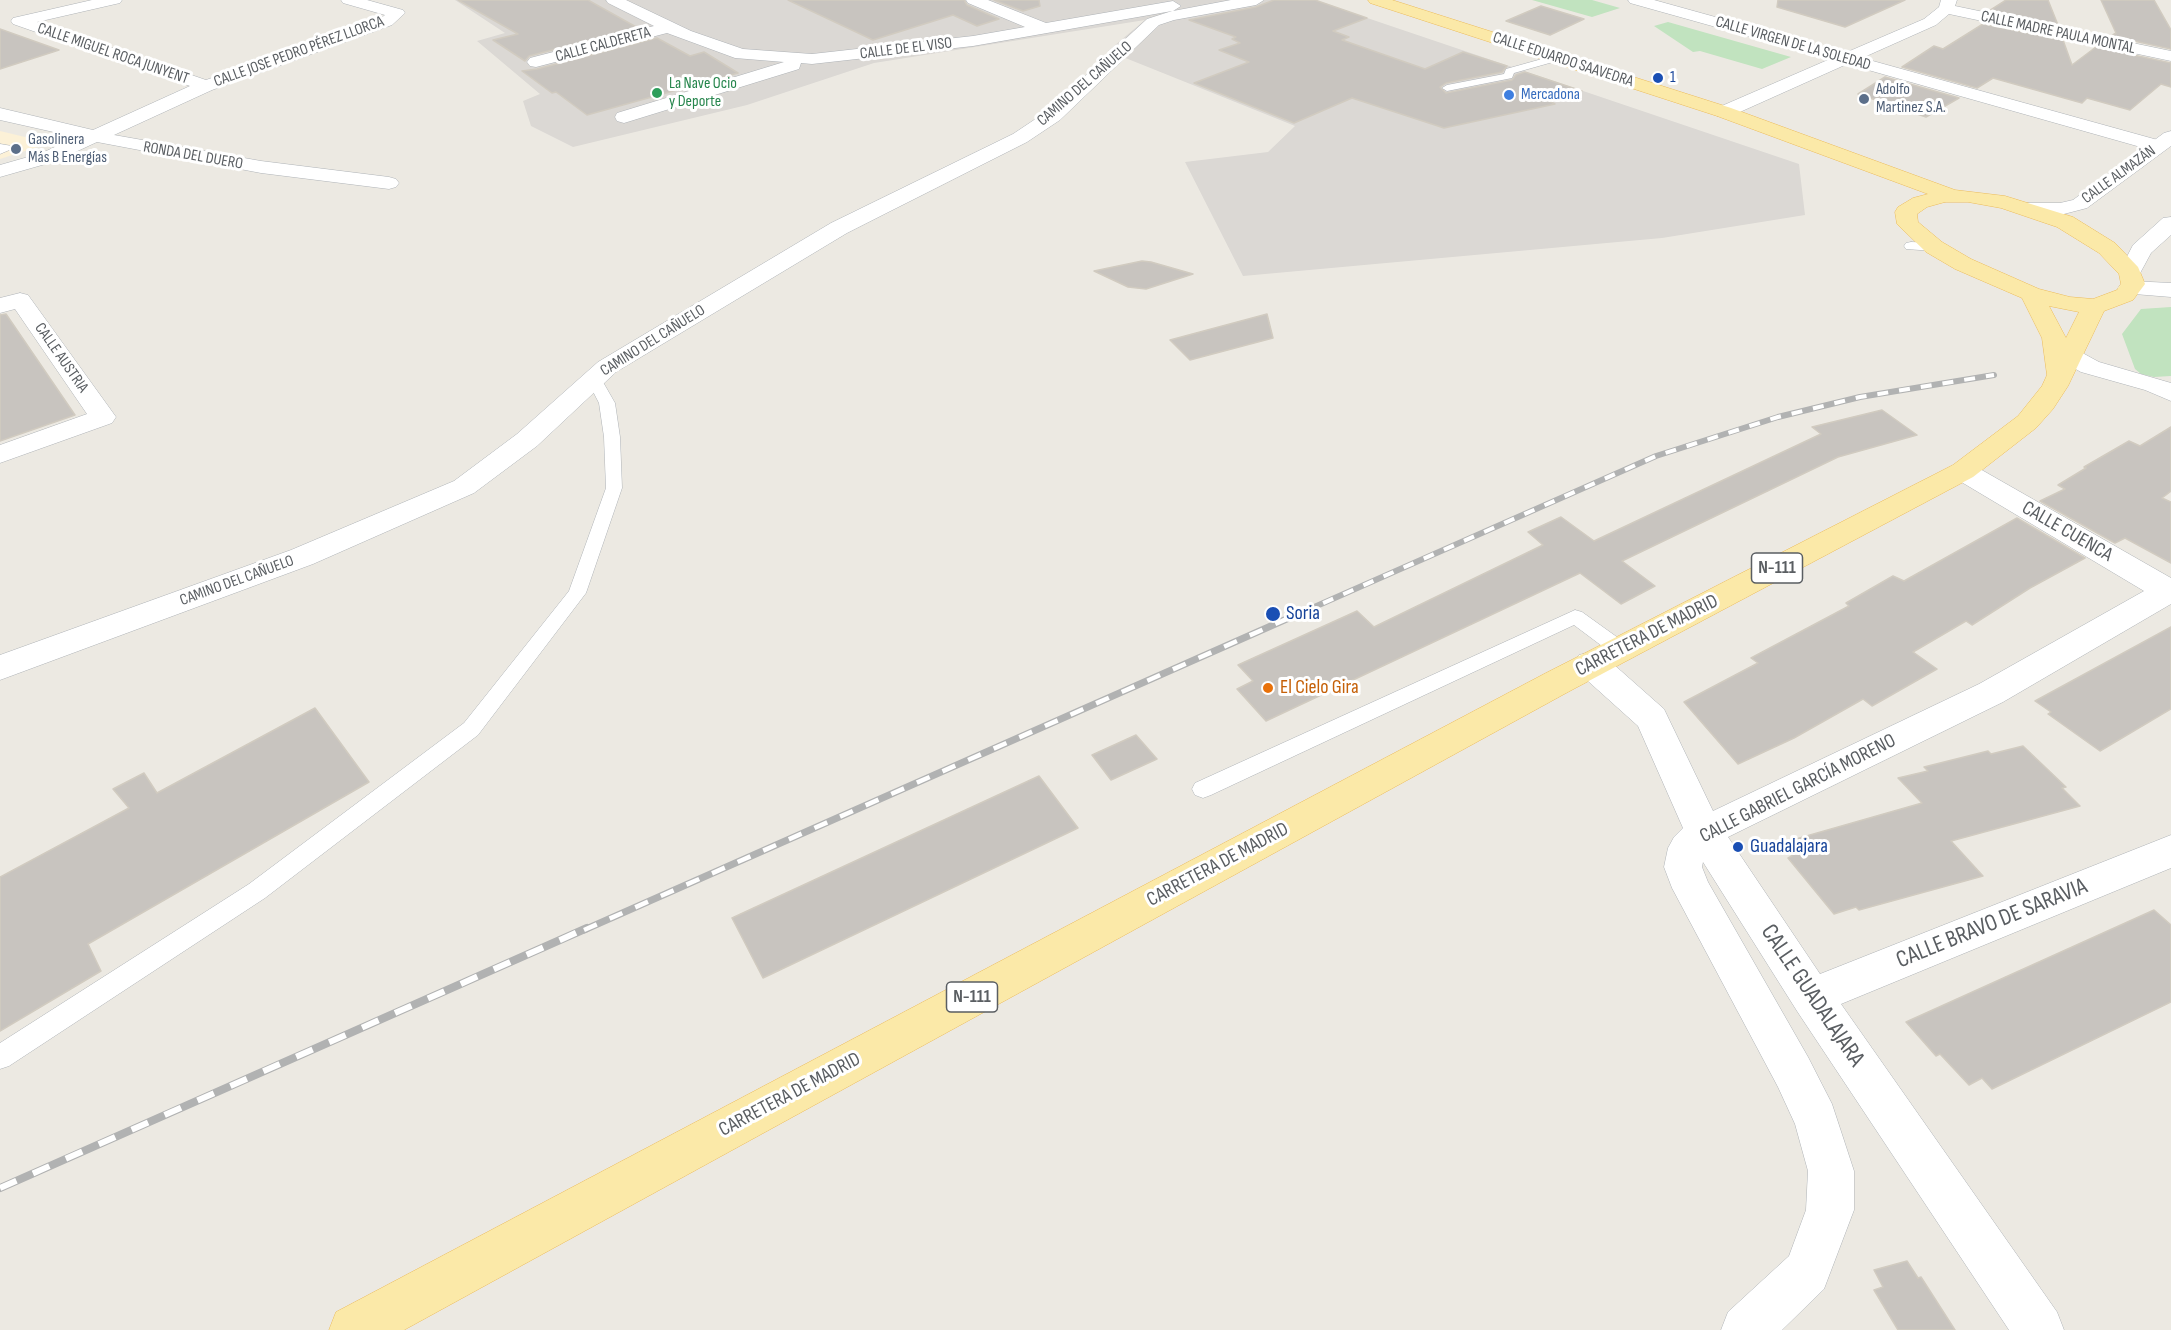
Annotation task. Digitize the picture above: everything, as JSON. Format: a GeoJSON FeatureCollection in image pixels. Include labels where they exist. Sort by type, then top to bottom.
{"type":"FeatureCollection","features":[{"type":"Feature","properties":{"kind":"main road","name":"CALLE EDUARDO SAAVEDRA"},"geometry":{"type":"LineString","coordinates":[[1360,0],[1549,60],[1953,196]]}},
{"type":"Feature","properties":{"kind":"main road","name":"CALLE EDUARDO SAAVEDRA"},"geometry":{"type":"LineString","coordinates":[[1376,0],[1724,112],[1819,150],[1929,200]]}},
{"type":"Feature","properties":{"kind":"main road"},"geometry":{"type":"LineString","coordinates":[[1953,196],[1992,199],[2028,209],[2065,222],[2107,248],[2131,280],[2125,295],[2094,306],[2070,304],[2031,294],[1963,264],[1930,243],[1908,224],[1906,212],[1920,202],[1953,196]]}},
{"type":"Feature","properties":{"kind":"main road"},"geometry":{"type":"LineString","coordinates":[[2031,294],[2049,325],[2062,361]]}},
{"type":"Feature","properties":{"kind":"main road","name":"CARRETERA DE MADRID"},"geometry":{"type":"LineString","coordinates":[[354,1330],[1606,657],[1963,471],[2027,422],[2044,403],[2062,361],[2094,306]]}},
{"type":"Feature","properties":{"kind":"street"},"geometry":{"type":"LineString","coordinates":[[0,25],[114,0]]}},
{"type":"Feature","properties":{"kind":"street","name":"CALLE JOSE PEDRO PÉREZ LLORCA"},"geometry":{"type":"LineString","coordinates":[[0,171],[49,157],[206,86],[386,22],[397,13],[349,0]]}},
{"type":"Feature","properties":{"kind":"street","name":"CALLE DE EL VISO"},"geometry":{"type":"LineString","coordinates":[[614,0],[669,27],[741,54],[812,59],[973,41],[1207,0]]}},
{"type":"Feature","properties":{"kind":"street"},"geometry":{"type":"LineString","coordinates":[[974,0],[1045,29]]}},
{"type":"Feature","properties":{"kind":"street","name":"CAMINO DEL CAÑUELO"},"geometry":{"type":"LineString","coordinates":[[0,668],[302,557],[464,487],[527,440],[607,367],[839,228],[1020,138],[1053,116],[1153,22],[1171,16],[1256,0]]}},
{"type":"Feature","properties":{"kind":"street","name":"CALLE VIRGEN DE LA SOLEDAD"},"geometry":{"type":"LineString","coordinates":[[1636,0],[1844,58],[2165,141]]}},
{"type":"Feature","properties":{"kind":"street"},"geometry":{"type":"LineString","coordinates":[[1724,112],[1930,21],[1947,5]]}},
{"type":"Feature","properties":{"kind":"street","name":"CALLE MADRE PAULA MONTAL"},"geometry":{"type":"LineString","coordinates":[[1947,5],[2171,56]]}},
{"type":"Feature","properties":{"kind":"street","name":"CALLE MIGUEL ROCA JUNYENT"},"geometry":{"type":"LineString","coordinates":[[19,21],[206,86]]}},
{"type":"Feature","properties":{"kind":"street","name":"CALLE CALDERETA"},"geometry":{"type":"LineString","coordinates":[[536,62],[669,27]]}},
{"type":"Feature","properties":{"kind":"street"},"geometry":{"type":"LineString","coordinates":[[624,117],[812,59]]}},
{"type":"Feature","properties":{"kind":"street","name":"RONDA DEL DUERO"},"geometry":{"type":"LineString","coordinates":[[0,114],[94,137],[261,167],[314,181],[389,183]]}},
{"type":"Feature","properties":{"kind":"street","name":"CALLE ALMAZÁN"},"geometry":{"type":"LineString","coordinates":[[2028,209],[2060,209],[2080,204],[2165,141]]}},
{"type":"Feature","properties":{"kind":"street"},"geometry":{"type":"LineString","coordinates":[[2171,223],[2141,250],[2131,280],[2171,289]]}},
{"type":"Feature","properties":{"kind":"street","name":"CALLE AUSTRIA"},"geometry":{"type":"LineString","coordinates":[[0,455],[103,417],[10,303]]}},
{"type":"Feature","properties":{"kind":"street"},"geometry":{"type":"LineString","coordinates":[[2062,361],[2165,387]]}},
{"type":"Feature","properties":{"kind":"street","name":"CALLE CUENCA"},"geometry":{"type":"LineString","coordinates":[[1963,471],[2170,591]]}},
{"type":"Feature","properties":{"kind":"street","name":"CALLE GABRIEL GARCÍA MORENO"},"geometry":{"type":"LineString","coordinates":[[1746,1330],[1807,1272],[1830,1210],[1831,1171],[1816,1120],[1793,1072],[1690,888],[1683,867],[1687,848],[1704,832],[1991,693],[2170,591]]}},
{"type":"Feature","properties":{"kind":"street","name":"CALLE GUADALAJARA"},"geometry":{"type":"LineString","coordinates":[[1606,657],[1652,718],[1704,832],[1812,997],[2039,1330]]}},
{"type":"Feature","properties":{"kind":"street","name":"CALLE BRAVO DE SARAVIA"},"geometry":{"type":"LineString","coordinates":[[1812,997],[2164,864]]}},
{"type":"Feature","properties":{"kind":"lane"},"geometry":{"type":"LineString","coordinates":[[1459,79],[1510,71],[1549,60]]}},
{"type":"Feature","properties":{"kind":"lane"},"geometry":{"type":"LineString","coordinates":[[1447,88],[1508,76],[1510,71]]}},
{"type":"Feature","properties":{"kind":"lane"},"geometry":{"type":"LineString","coordinates":[[0,1057],[257,891],[471,729],[577,593],[614,488],[612,437],[607,402],[594,378]]}},
{"type":"Feature","properties":{"kind":"lane"},"geometry":{"type":"LineString","coordinates":[[1203,789],[1575,617],[1606,657]]}},
{"type":"Feature","properties":{"kind":"shaded area"},"geometry":{"type":"Polygon","coordinates":[[[455,0],[1314,0],[1799,164],[1805,215],[1662,238],[1243,276],[1185,162],[1268,152],[1295,126],[1108,51],[1145,20],[874,63],[747,105],[573,147],[531,126],[523,101],[540,94],[477,41],[505,33],[455,0]]]}},
{"type":"Feature","properties":{"kind":"shaded area","name":"Gasolinera Más B Energías"},"geometry":{"type":"Polygon","coordinates":[[[0,131],[50,143],[0,159],[0,131]]]}},
{"type":"Feature","properties":{"kind":"green space"},"geometry":{"type":"Polygon","coordinates":[[[1532,0],[1592,0],[1620,8],[1592,17],[1532,0]]]}},
{"type":"Feature","properties":{"kind":"green space"},"geometry":{"type":"Polygon","coordinates":[[[1668,22],[1791,57],[1762,69],[1700,51],[1693,52],[1654,26],[1668,22]]]}},
{"type":"Feature","properties":{"kind":"green space"},"geometry":{"type":"Polygon","coordinates":[[[2171,307],[2171,376],[2154,377],[2141,374],[2135,369],[2122,334],[2141,309],[2171,307]]]}},
{"type":"Feature","properties":{"kind":"building"},"geometry":{"type":"Polygon","coordinates":[[[458,0],[588,0],[638,28],[529,56],[525,61],[493,40],[518,34],[458,0]]]}},
{"type":"Feature","properties":{"kind":"building"},"geometry":{"type":"Polygon","coordinates":[[[788,0],[964,0],[967,5],[999,19],[977,26],[953,15],[873,40],[788,0]]]}},
{"type":"Feature","properties":{"kind":"building"},"geometry":{"type":"Polygon","coordinates":[[[994,0],[1039,0],[1040,6],[1023,11],[994,0]]]}},
{"type":"Feature","properties":{"kind":"building"},"geometry":{"type":"Polygon","coordinates":[[[1274,0],[1315,0],[1367,18],[1333,31],[1349,37],[1342,40],[1425,69],[1463,52],[1507,66],[1502,72],[1446,83],[1440,87],[1446,93],[1512,80],[1516,75],[1525,72],[1582,91],[1543,98],[1555,104],[1444,128],[1352,98],[1294,123],[1194,83],[1249,62],[1219,50],[1240,43],[1232,39],[1236,37],[1189,20],[1256,7],[1274,0]]]}},
{"type":"Feature","properties":{"kind":"building"},"geometry":{"type":"Polygon","coordinates":[[[1778,0],[1905,0],[1845,27],[1777,7],[1778,0]]]}},
{"type":"Feature","properties":{"kind":"building"},"geometry":{"type":"Polygon","coordinates":[[[2006,0],[2048,0],[2058,25],[1989,11],[2006,0]]]}},
{"type":"Feature","properties":{"kind":"building"},"geometry":{"type":"Polygon","coordinates":[[[2101,0],[2154,0],[2171,30],[2171,49],[2111,36],[2116,33],[2101,0]]]}},
{"type":"Feature","properties":{"kind":"building"},"geometry":{"type":"Polygon","coordinates":[[[1541,6],[1584,19],[1550,35],[1506,21],[1541,6]]]}},
{"type":"Feature","properties":{"kind":"building"},"geometry":{"type":"Polygon","coordinates":[[[1983,24],[2063,40],[2072,65],[2096,47],[2171,63],[2171,87],[2161,84],[2130,110],[2087,98],[2082,103],[1993,78],[1977,88],[1902,67],[1934,46],[1943,49],[1983,24]]]}},
{"type":"Feature","properties":{"kind":"building"},"geometry":{"type":"Polygon","coordinates":[[[0,29],[59,50],[0,69],[0,29]]]}},
{"type":"Feature","properties":{"kind":"building"},"geometry":{"type":"Polygon","coordinates":[[[657,38],[690,56],[704,52],[738,73],[587,115],[522,71],[537,69],[657,38]]]}},
{"type":"Feature","properties":{"kind":"building"},"geometry":{"type":"Polygon","coordinates":[[[1885,77],[1959,98],[1926,117],[1858,94],[1885,77]]]}},
{"type":"Feature","properties":{"kind":"building"},"geometry":{"type":"Polygon","coordinates":[[[1142,261],[1193,274],[1146,289],[1128,287],[1094,271],[1142,261]]]}},
{"type":"Feature","properties":{"kind":"building"},"geometry":{"type":"Polygon","coordinates":[[[6,314],[75,415],[0,441],[0,315],[6,314]]]}},
{"type":"Feature","properties":{"kind":"building"},"geometry":{"type":"Polygon","coordinates":[[[1267,314],[1273,338],[1190,360],[1170,340],[1267,314]]]}},
{"type":"Feature","properties":{"kind":"building"},"geometry":{"type":"Polygon","coordinates":[[[1882,410],[1917,435],[1838,457],[1622,561],[1655,586],[1621,604],[1580,573],[1266,721],[1237,689],[1253,681],[1238,665],[1357,611],[1374,627],[1543,545],[1528,532],[1561,517],[1594,541],[1821,434],[1812,427],[1882,410]]]}},
{"type":"Feature","properties":{"kind":"building"},"geometry":{"type":"Polygon","coordinates":[[[2171,427],[2171,491],[2162,498],[2171,502],[2171,563],[2125,538],[2115,543],[2040,501],[2065,489],[2058,485],[2129,441],[2140,446],[2171,427]]]}},
{"type":"Feature","properties":{"kind":"building"},"geometry":{"type":"Polygon","coordinates":[[[2017,518],[2085,558],[2030,588],[1972,625],[1966,621],[1913,652],[1937,669],[1872,706],[1863,699],[1794,738],[1738,764],[1684,702],[1758,663],[1751,658],[1849,606],[1846,603],[1893,576],[1904,581],[2017,518]]]}},
{"type":"Feature","properties":{"kind":"building"},"geometry":{"type":"Polygon","coordinates":[[[2171,627],[2171,709],[2100,751],[2048,714],[2051,712],[2035,701],[2171,627]]]}},
{"type":"Feature","properties":{"kind":"building"},"geometry":{"type":"Polygon","coordinates":[[[315,708],[369,782],[88,944],[101,971],[0,1031],[0,877],[129,808],[113,789],[144,773],[157,793],[315,708]]]}},
{"type":"Feature","properties":{"kind":"building"},"geometry":{"type":"Polygon","coordinates":[[[1136,735],[1157,759],[1111,780],[1092,755],[1136,735]]]}},
{"type":"Feature","properties":{"kind":"building"},"geometry":{"type":"Polygon","coordinates":[[[2023,746],[2066,787],[2062,788],[2080,806],[1951,841],[1983,876],[1859,910],[1856,907],[1834,914],[1788,858],[1792,856],[1782,843],[1922,803],[1898,778],[1928,771],[1924,767],[1988,751],[1991,754],[2023,746]]]}},
{"type":"Feature","properties":{"kind":"building"},"geometry":{"type":"Polygon","coordinates":[[[1039,776],[1078,828],[763,978],[732,918],[1039,776]]]}},
{"type":"Feature","properties":{"kind":"building"},"geometry":{"type":"Polygon","coordinates":[[[2154,910],[2171,925],[2171,1002],[1992,1089],[1982,1078],[1969,1085],[1940,1054],[1936,1056],[1906,1022],[2154,910]]]}},
{"type":"Feature","properties":{"kind":"building"},"geometry":{"type":"Polygon","coordinates":[[[1907,1261],[1918,1278],[1921,1277],[1955,1330],[1898,1330],[1874,1290],[1883,1287],[1874,1270],[1907,1261]]]}},
{"type":"Feature","properties":{"kind":"railway"},"geometry":{"type":"LineString","coordinates":[[1303,612],[1656,456],[1778,417],[1860,397],[1994,375]]}},
{"type":"Feature","properties":{"kind":"railway"},"geometry":{"type":"LineString","coordinates":[[584,930],[1307,610]]}},
{"type":"Feature","properties":{"kind":"railway"},"geometry":{"type":"LineString","coordinates":[[0,1188],[587,928]]}},
{"type":"Feature","properties":{"kind":"place","name":"1"},"geometry":{"type":"Point","coordinates":[1658,78]}},
{"type":"Feature","properties":{"kind":"place","name":"La Nave Ocio y Deporte"},"geometry":{"type":"Point","coordinates":[657,93]}},
{"type":"Feature","properties":{"kind":"place","name":"Mercadona"},"geometry":{"type":"Point","coordinates":[1509,95]}},
{"type":"Feature","properties":{"kind":"place","name":"Adolfo Martinez S.A."},"geometry":{"type":"Point","coordinates":[1864,99]}},
{"type":"Feature","properties":{"kind":"place","name":"Gasolinera Más B Energías"},"geometry":{"type":"Point","coordinates":[16,149]}},
{"type":"Feature","properties":{"kind":"place","name":"Soria"},"geometry":{"type":"Point","coordinates":[1273,614]}},
{"type":"Feature","properties":{"kind":"place","name":"El Cielo Gira"},"geometry":{"type":"Point","coordinates":[1268,688]}},
{"type":"Feature","properties":{"kind":"place","name":"Guadalajara"},"geometry":{"type":"Point","coordinates":[1738,847]}}]}
